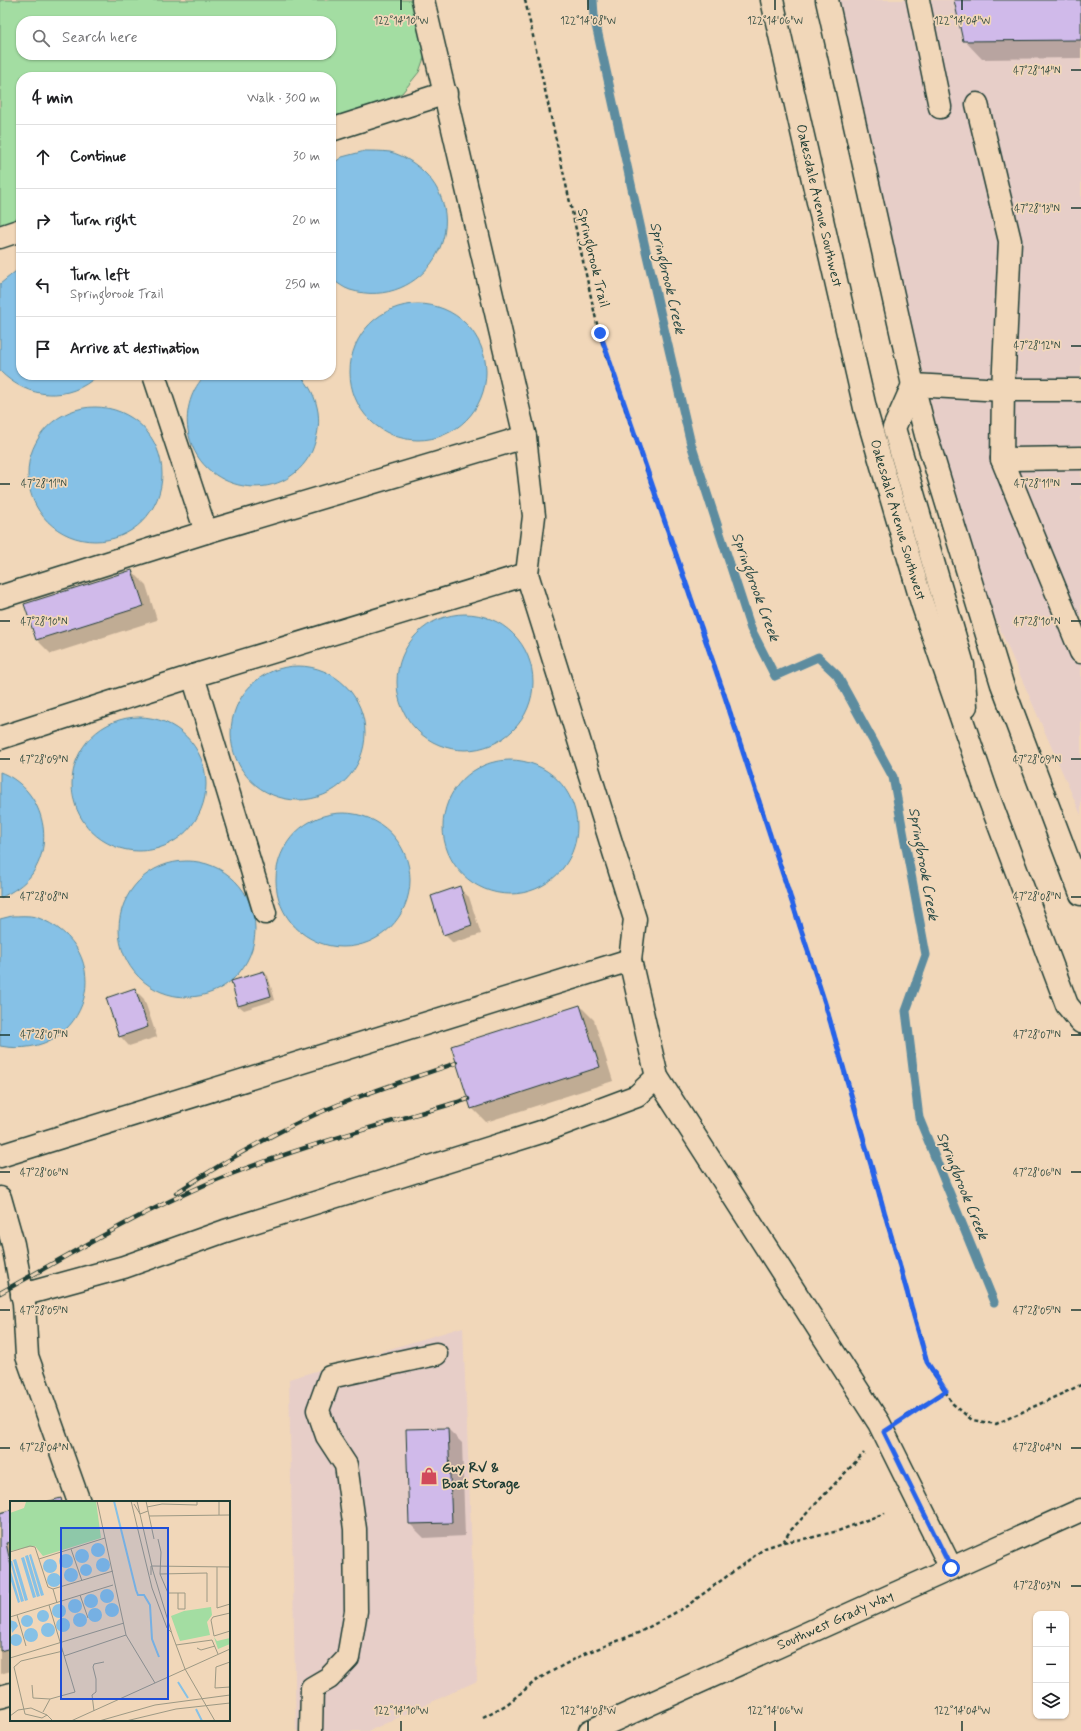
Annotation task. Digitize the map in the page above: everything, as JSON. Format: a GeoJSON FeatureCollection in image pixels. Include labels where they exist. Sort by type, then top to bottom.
{"type":"FeatureCollection","features":[{"type":"Feature","properties":{"kind":"street"},"geometry":{"type":"LineString","coordinates":[[423,0],[446,93],[525,437],[534,516],[526,574],[635,919],[630,960],[657,1077],[884,1432],[951,1568]]}},
{"type":"Feature","properties":{"kind":"street","name":"Oakesdale Avenue Southwest"},"geometry":{"type":"LineString","coordinates":[[772,0],[865,408],[922,603],[987,793],[1067,1005],[1081,1022]]}},
{"type":"Feature","properties":{"kind":"street"},"geometry":{"type":"LineString","coordinates":[[827,0],[913,385],[926,435],[1002,684],[1081,894]]}},
{"type":"Feature","properties":{"kind":"street"},"geometry":{"type":"LineString","coordinates":[[918,0],[940,107]]}},
{"type":"Feature","properties":{"kind":"street"},"geometry":{"type":"LineString","coordinates":[[336,128],[446,93]]}},
{"type":"Feature","properties":{"kind":"street"},"geometry":{"type":"LineString","coordinates":[[977,104],[1010,241],[1003,390],[1002,459],[1081,652]]}},
{"type":"Feature","properties":{"kind":"street"},"geometry":{"type":"LineString","coordinates":[[0,237],[16,232]]}},
{"type":"Feature","properties":{"kind":"street"},"geometry":{"type":"LineString","coordinates":[[156,380],[206,532]]}},
{"type":"Feature","properties":{"kind":"street"},"geometry":{"type":"LineString","coordinates":[[913,385],[894,428],[963,665],[968,737]]}},
{"type":"Feature","properties":{"kind":"street"},"geometry":{"type":"LineString","coordinates":[[913,385],[1003,390],[1081,390]]}},
{"type":"Feature","properties":{"kind":"street"},"geometry":{"type":"LineString","coordinates":[[0,596],[206,532],[525,437]]}},
{"type":"Feature","properties":{"kind":"street"},"geometry":{"type":"LineString","coordinates":[[1002,459],[1081,458]]}},
{"type":"Feature","properties":{"kind":"street"},"geometry":{"type":"LineString","coordinates":[[0,738],[193,676],[526,574]]}},
{"type":"Feature","properties":{"kind":"street"},"geometry":{"type":"LineString","coordinates":[[193,676],[265,913]]}},
{"type":"Feature","properties":{"kind":"street"},"geometry":{"type":"LineString","coordinates":[[0,1156],[630,960]]}},
{"type":"Feature","properties":{"kind":"street"},"geometry":{"type":"LineString","coordinates":[[22,1295],[124,1267],[224,1231],[541,1132],[637,1096],[657,1077]]}},
{"type":"Feature","properties":{"kind":"street"},"geometry":{"type":"LineString","coordinates":[[0,1198],[6,1246],[22,1295],[27,1356],[79,1501]]}},
{"type":"Feature","properties":{"kind":"street"},"geometry":{"type":"LineString","coordinates":[[311,1731],[312,1688],[329,1678],[348,1658],[356,1611],[355,1529],[346,1465],[327,1436],[318,1410],[330,1377],[436,1354]]}},
{"type":"Feature","properties":{"kind":"street","name":"Southwest Grady Way"},"geometry":{"type":"LineString","coordinates":[[590,1731],[1081,1510]]}},
{"type":"Feature","properties":{"kind":"street"},"geometry":{"type":"LineString","coordinates":[[0,1697],[10,1694]]}},
{"type":"Feature","properties":{"kind":"path","name":"Springbrook Trail"},"geometry":{"type":"LineString","coordinates":[[525,0],[600,333],[724,694],[825,1003],[927,1362],[953,1404],[972,1420],[996,1424],[1080,1386]]}},
{"type":"Feature","properties":{"kind":"path"},"geometry":{"type":"LineString","coordinates":[[1080,1386],[1081,1390]]}},
{"type":"Feature","properties":{"kind":"path"},"geometry":{"type":"LineString","coordinates":[[783,1542],[790,1531],[884,1432],[946,1391]]}},
{"type":"Feature","properties":{"kind":"path"},"geometry":{"type":"LineString","coordinates":[[483,1717],[506,1705],[538,1679],[560,1666],[584,1654],[638,1633],[684,1608],[765,1548],[783,1542],[810,1538],[838,1531],[885,1513]]}},
{"type":"Feature","properties":{"kind":"shaded area"},"geometry":{"type":"Polygon","coordinates":[[[837,0],[1081,0],[1081,815],[969,558],[881,201],[837,0]]]}},
{"type":"Feature","properties":{"kind":"shaded area"},"geometry":{"type":"Polygon","coordinates":[[[463,1327],[477,1681],[369,1731],[296,1731],[289,1379],[463,1327]]]}},
{"type":"Feature","properties":{"kind":"green space"},"geometry":{"type":"Polygon","coordinates":[[[0,0],[413,0],[426,52],[419,72],[402,93],[377,104],[336,117],[336,72],[16,72],[16,222],[0,227],[0,0]]]}},
{"type":"Feature","properties":{"kind":"water"},"geometry":{"type":"Polygon","coordinates":[[[365,151],[384,151],[394,153],[419,167],[438,191],[445,214],[444,237],[435,258],[420,276],[400,288],[376,293],[350,290],[336,282],[336,161],[342,157],[365,151]]]}},
{"type":"Feature","properties":{"kind":"water"},"geometry":{"type":"Polygon","coordinates":[[[16,271],[16,380],[92,380],[74,390],[48,394],[35,392],[23,387],[0,371],[0,284],[16,271]]]}},
{"type":"Feature","properties":{"kind":"water"},"geometry":{"type":"Polygon","coordinates":[[[411,304],[425,304],[444,309],[456,315],[471,329],[481,346],[485,359],[485,385],[481,398],[475,410],[461,425],[456,429],[438,437],[425,440],[411,440],[392,435],[380,429],[365,415],[361,410],[353,392],[350,379],[350,365],[355,346],[361,334],[375,319],[380,315],[398,307],[411,304]]]}},
{"type":"Feature","properties":{"kind":"water"},"geometry":{"type":"Polygon","coordinates":[[[201,380],[304,380],[314,397],[318,412],[319,422],[317,437],[312,451],[299,469],[282,481],[263,486],[243,486],[224,480],[207,468],[195,451],[188,430],[188,408],[196,387],[201,380]]]}},
{"type":"Feature","properties":{"kind":"water"},"geometry":{"type":"Polygon","coordinates":[[[102,407],[115,409],[143,426],[160,454],[162,474],[160,494],[143,522],[115,539],[88,541],[75,539],[47,522],[30,494],[28,467],[30,454],[47,426],[75,409],[102,407]]]}},
{"type":"Feature","properties":{"kind":"water"},"geometry":{"type":"Polygon","coordinates":[[[458,614],[472,614],[491,619],[503,625],[518,639],[528,656],[532,669],[532,695],[528,708],[522,720],[508,735],[503,739],[485,747],[472,750],[458,750],[439,745],[427,739],[412,725],[408,720],[400,702],[397,689],[397,675],[402,656],[408,644],[422,629],[427,625],[445,617],[458,614]]]}},
{"type":"Feature","properties":{"kind":"water"},"geometry":{"type":"Polygon","coordinates":[[[305,666],[330,674],[341,681],[350,690],[360,707],[364,720],[364,746],[360,759],[350,776],[341,785],[324,795],[311,799],[291,800],[266,792],[255,785],[246,776],[236,759],[232,746],[231,726],[239,701],[246,690],[255,681],[272,671],[285,667],[305,666]]]}},
{"type":"Feature","properties":{"kind":"water"},"geometry":{"type":"Polygon","coordinates":[[[146,717],[171,725],[191,742],[201,758],[205,771],[205,797],[201,810],[195,821],[181,836],[165,846],[152,850],[132,851],[107,843],[87,826],[77,810],[73,797],[72,777],[80,752],[97,732],[113,722],[126,718],[146,717]]]}},
{"type":"Feature","properties":{"kind":"water"},"geometry":{"type":"Polygon","coordinates":[[[503,760],[517,760],[536,765],[558,779],[572,801],[576,814],[576,840],[572,853],[558,875],[536,889],[517,894],[503,894],[484,889],[462,875],[448,853],[443,834],[443,820],[448,801],[462,779],[484,765],[503,760]]]}},
{"type":"Feature","properties":{"kind":"water"},"geometry":{"type":"Polygon","coordinates":[[[0,772],[14,779],[25,789],[34,801],[40,815],[43,830],[43,845],[39,860],[32,874],[18,888],[0,898],[0,772]]]}},
{"type":"Feature","properties":{"kind":"water"},"geometry":{"type":"Polygon","coordinates":[[[350,813],[375,821],[386,828],[395,837],[405,854],[409,867],[409,893],[405,906],[395,923],[386,932],[369,942],[356,946],[336,947],[311,939],[300,932],[291,923],[281,906],[277,893],[276,873],[284,848],[291,837],[300,828],[317,818],[330,814],[350,813]]]}},
{"type":"Feature","properties":{"kind":"water"},"geometry":{"type":"Polygon","coordinates":[[[194,861],[207,863],[225,872],[240,886],[253,909],[255,929],[253,949],[244,967],[230,982],[207,995],[180,997],[167,995],[149,986],[134,972],[121,949],[119,922],[121,909],[130,891],[144,876],[167,863],[194,861]]]}},
{"type":"Feature","properties":{"kind":"water"},"geometry":{"type":"Polygon","coordinates":[[[12,916],[36,917],[63,932],[79,952],[86,975],[84,999],[73,1021],[56,1037],[31,1047],[0,1046],[0,919],[12,916]]]}},
{"type":"Feature","properties":{"kind":"building"},"geometry":{"type":"Polygon","coordinates":[[[954,0],[1081,0],[1081,40],[963,41],[954,0]]]}},
{"type":"Feature","properties":{"kind":"building"},"geometry":{"type":"Polygon","coordinates":[[[132,570],[144,606],[36,640],[24,604],[132,570]]]}},
{"type":"Feature","properties":{"kind":"building"},"geometry":{"type":"Polygon","coordinates":[[[460,886],[472,925],[443,935],[431,896],[460,886]]]}},
{"type":"Feature","properties":{"kind":"building"},"geometry":{"type":"Polygon","coordinates":[[[264,971],[271,996],[238,1006],[231,981],[264,971]]]}},
{"type":"Feature","properties":{"kind":"building"},"geometry":{"type":"Polygon","coordinates":[[[135,988],[148,1027],[119,1037],[106,998],[135,988]]]}},
{"type":"Feature","properties":{"kind":"building"},"geometry":{"type":"Polygon","coordinates":[[[580,1005],[600,1067],[471,1109],[451,1046],[580,1005]]]}},
{"type":"Feature","properties":{"kind":"building","name":"Guy RV & Boat Storage"},"geometry":{"type":"Polygon","coordinates":[[[448,1428],[452,1523],[409,1524],[406,1429],[448,1428]]]}},
{"type":"Feature","properties":{"kind":"building"},"geometry":{"type":"Polygon","coordinates":[[[61,1498],[62,1501],[50,1501],[61,1498]]]}},
{"type":"Feature","properties":{"kind":"building"},"geometry":{"type":"Polygon","coordinates":[[[10,1510],[10,1542],[6,1543],[10,1561],[10,1648],[0,1651],[0,1513],[10,1510]]]}},
{"type":"Feature","properties":{"kind":"waterway","name":"Springbrook Creek"},"geometry":{"type":"LineString","coordinates":[[593,0],[594,16],[642,234],[691,444],[751,629],[775,676],[818,657],[837,675],[893,777],[926,955],[906,1011],[919,1118],[994,1302]]}},
{"type":"Feature","properties":{"kind":"railway"},"geometry":{"type":"LineString","coordinates":[[176,1193],[218,1166],[284,1129],[307,1118],[366,1094],[456,1063]]}},
{"type":"Feature","properties":{"kind":"railway"},"geometry":{"type":"LineString","coordinates":[[0,1293],[129,1221],[209,1183],[241,1170],[305,1148],[468,1099]]}},
{"type":"Feature","properties":{"kind":"place","name":"Guy RV & Boat Storage"},"geometry":{"type":"Point","coordinates":[429,1476]}},
{"type":"Feature","properties":{"kind":"route"},"geometry":{"type":"LineString","coordinates":[[600,333],[724,694],[825,1003],[927,1362],[946,1391],[884,1432],[951,1568]]}}]}
